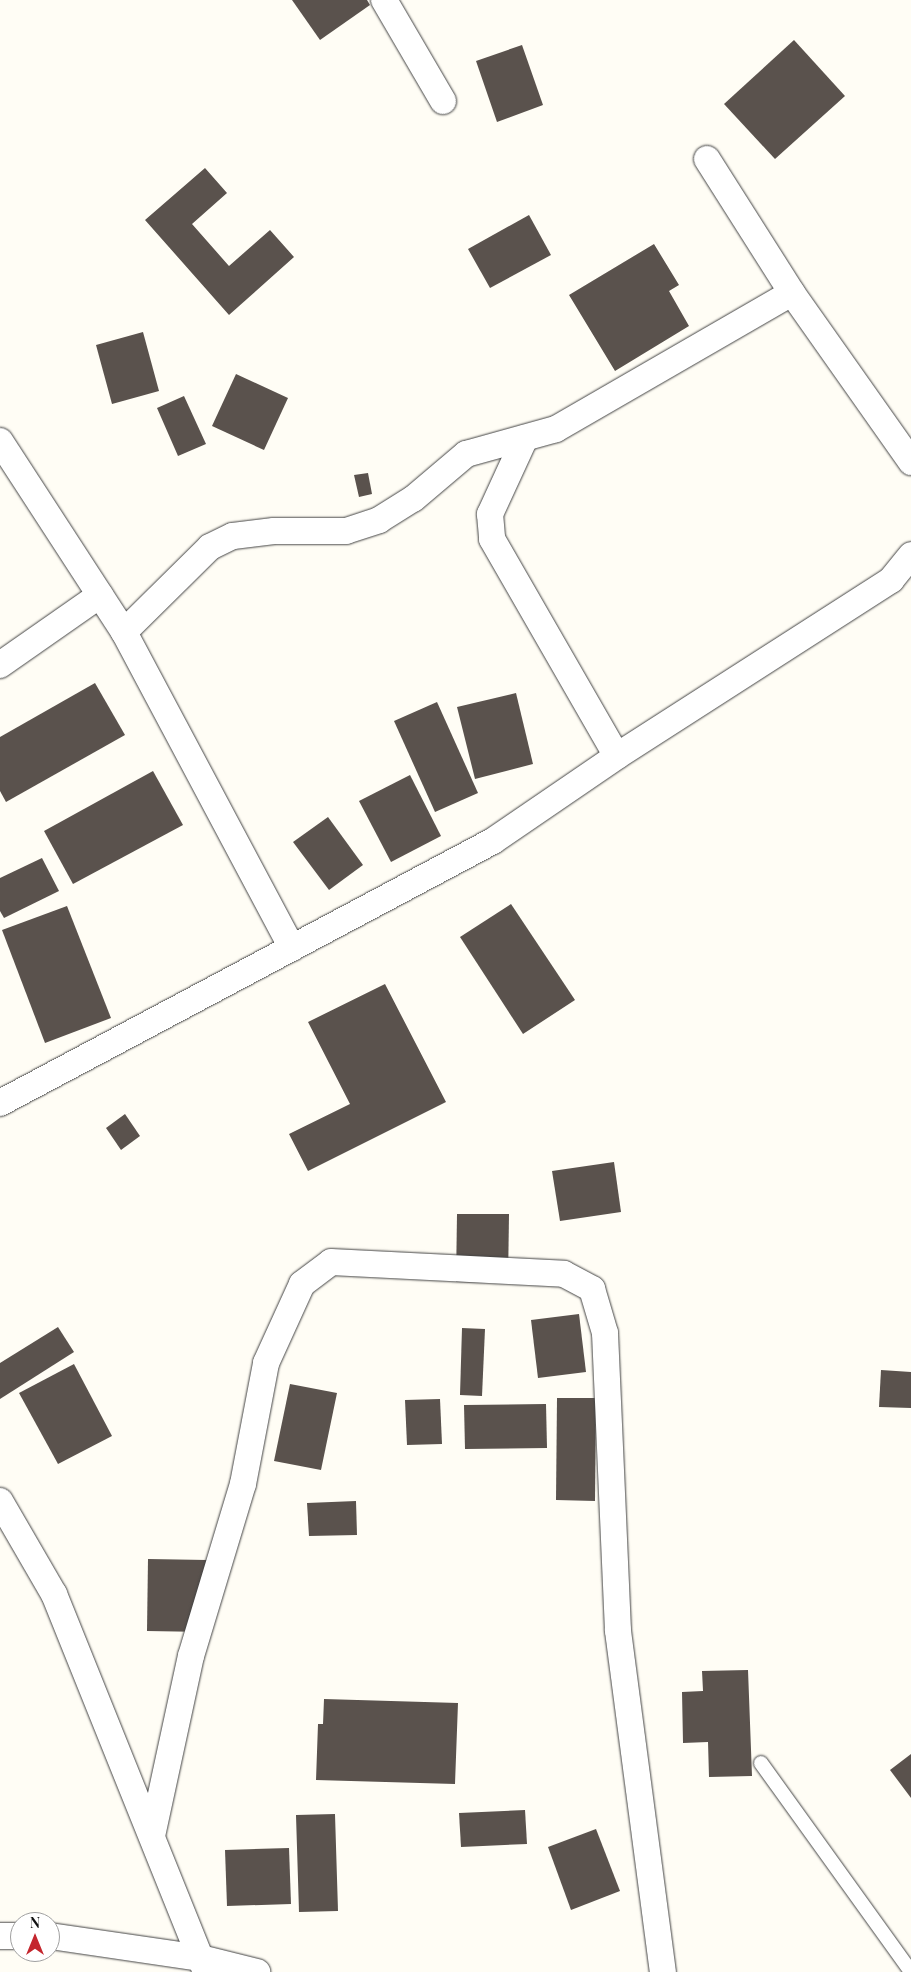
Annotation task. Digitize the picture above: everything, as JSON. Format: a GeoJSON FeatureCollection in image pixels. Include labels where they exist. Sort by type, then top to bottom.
{"type":"FeatureCollection","features":[{"type":"Feature","properties":{"kind":"street"},"geometry":{"type":"LineString","coordinates":[[384,0],[443,101]]}},
{"type":"Feature","properties":{"kind":"street"},"geometry":{"type":"LineString","coordinates":[[707,159],[792,293],[911,462]]}},
{"type":"Feature","properties":{"kind":"street"},"geometry":{"type":"LineString","coordinates":[[124,632],[210,547],[233,536],[274,530],[346,530],[379,520],[413,499],[466,454],[556,429],[792,293]]}},
{"type":"Feature","properties":{"kind":"street"},"geometry":{"type":"LineString","coordinates":[[525,438],[490,514],[492,539],[617,756]]}},
{"type":"Feature","properties":{"kind":"street"},"geometry":{"type":"LineString","coordinates":[[0,441],[124,632],[292,948]]}},
{"type":"Feature","properties":{"kind":"street"},"geometry":{"type":"LineString","coordinates":[[0,1103],[493,841],[617,756],[891,580],[911,555]]}},
{"type":"Feature","properties":{"kind":"street"},"geometry":{"type":"LineString","coordinates":[[0,666],[100,595]]}},
{"type":"Feature","properties":{"kind":"street"},"geometry":{"type":"LineString","coordinates":[[152,1836],[191,1656],[242,1484],[266,1364],[302,1284],[331,1262],[564,1274],[592,1289],[605,1333],[618,1631],[664,1972]]}},
{"type":"Feature","properties":{"kind":"street"},"geometry":{"type":"LineString","coordinates":[[0,1501],[54,1594],[204,1965]]}},
{"type":"Feature","properties":{"kind":"street"},"geometry":{"type":"LineString","coordinates":[[60,1938],[204,1965],[256,1972]]}},
{"type":"Feature","properties":{"kind":"lane"},"geometry":{"type":"LineString","coordinates":[[761,1763],[911,1972]]}},
{"type":"Feature","properties":{"kind":"building"},"geometry":{"type":"Polygon","coordinates":[[[292,0],[367,0],[370,5],[320,40],[292,0]]]}},
{"type":"Feature","properties":{"kind":"building"},"geometry":{"type":"Polygon","coordinates":[[[794,40],[845,96],[775,159],[724,104],[794,40]]]}},
{"type":"Feature","properties":{"kind":"building"},"geometry":{"type":"Polygon","coordinates":[[[522,45],[543,105],[497,122],[476,61],[522,45]]]}},
{"type":"Feature","properties":{"kind":"building"},"geometry":{"type":"Polygon","coordinates":[[[205,168],[227,193],[192,224],[229,266],[270,230],[294,257],[229,315],[145,220],[205,168]]]}},
{"type":"Feature","properties":{"kind":"building"},"geometry":{"type":"Polygon","coordinates":[[[529,215],[551,255],[490,288],[468,249],[529,215]]]}},
{"type":"Feature","properties":{"kind":"building"},"geometry":{"type":"Polygon","coordinates":[[[654,244],[679,285],[669,291],[689,326],[615,371],[569,295],[654,244]]]}},
{"type":"Feature","properties":{"kind":"building"},"geometry":{"type":"Polygon","coordinates":[[[143,332],[159,391],[112,404],[96,345],[143,332]]]}},
{"type":"Feature","properties":{"kind":"building"},"geometry":{"type":"Polygon","coordinates":[[[236,374],[288,398],[264,450],[212,426],[236,374]]]}},
{"type":"Feature","properties":{"kind":"building"},"geometry":{"type":"Polygon","coordinates":[[[184,396],[206,444],[178,456],[157,408],[184,396]]]}},
{"type":"Feature","properties":{"kind":"building"},"geometry":{"type":"Polygon","coordinates":[[[368,473],[372,494],[359,497],[354,475],[368,473]]]}},
{"type":"Feature","properties":{"kind":"building"},"geometry":{"type":"Polygon","coordinates":[[[95,683],[125,735],[6,802],[0,791],[0,737],[95,683]]]}},
{"type":"Feature","properties":{"kind":"building"},"geometry":{"type":"Polygon","coordinates":[[[516,693],[533,764],[475,779],[457,707],[516,693]]]}},
{"type":"Feature","properties":{"kind":"building"},"geometry":{"type":"Polygon","coordinates":[[[437,702],[478,793],[435,812],[394,721],[437,702]]]}},
{"type":"Feature","properties":{"kind":"building"},"geometry":{"type":"Polygon","coordinates":[[[153,771],[183,825],[73,884],[44,831],[153,771]]]}},
{"type":"Feature","properties":{"kind":"building"},"geometry":{"type":"Polygon","coordinates":[[[410,775],[441,836],[391,862],[359,801],[410,775]]]}},
{"type":"Feature","properties":{"kind":"building"},"geometry":{"type":"Polygon","coordinates":[[[328,817],[363,865],[329,890],[293,842],[328,817]]]}},
{"type":"Feature","properties":{"kind":"building"},"geometry":{"type":"Polygon","coordinates":[[[42,858],[59,891],[4,918],[0,911],[0,878],[42,858]]]}},
{"type":"Feature","properties":{"kind":"building"},"geometry":{"type":"Polygon","coordinates":[[[511,904],[575,1000],[523,1034],[460,937],[511,904]]]}},
{"type":"Feature","properties":{"kind":"building"},"geometry":{"type":"Polygon","coordinates":[[[67,906],[111,1018],[45,1043],[2,930],[67,906]]]}},
{"type":"Feature","properties":{"kind":"building"},"geometry":{"type":"Polygon","coordinates":[[[385,984],[446,1102],[308,1171],[289,1134],[350,1104],[308,1022],[385,984]]]}},
{"type":"Feature","properties":{"kind":"building"},"geometry":{"type":"Polygon","coordinates":[[[125,1114],[140,1136],[121,1150],[106,1128],[125,1114]]]}},
{"type":"Feature","properties":{"kind":"building"},"geometry":{"type":"Polygon","coordinates":[[[614,1162],[621,1212],[560,1221],[552,1171],[614,1162]]]}},
{"type":"Feature","properties":{"kind":"building"},"geometry":{"type":"Polygon","coordinates":[[[457,1214],[509,1214],[508,1283],[456,1282],[457,1214]]]}},
{"type":"Feature","properties":{"kind":"building"},"geometry":{"type":"Polygon","coordinates":[[[579,1314],[586,1372],[538,1378],[531,1320],[579,1314]]]}},
{"type":"Feature","properties":{"kind":"building"},"geometry":{"type":"Polygon","coordinates":[[[58,1327],[74,1352],[0,1399],[0,1363],[58,1327]]]}},
{"type":"Feature","properties":{"kind":"building"},"geometry":{"type":"Polygon","coordinates":[[[462,1328],[485,1329],[482,1396],[460,1395],[462,1328]]]}},
{"type":"Feature","properties":{"kind":"building"},"geometry":{"type":"Polygon","coordinates":[[[74,1364],[112,1436],[58,1464],[19,1393],[74,1364]]]}},
{"type":"Feature","properties":{"kind":"building"},"geometry":{"type":"Polygon","coordinates":[[[881,1370],[911,1372],[911,1408],[879,1407],[881,1370]]]}},
{"type":"Feature","properties":{"kind":"building"},"geometry":{"type":"Polygon","coordinates":[[[290,1384],[337,1393],[321,1470],[274,1461],[290,1384]]]}},
{"type":"Feature","properties":{"kind":"building"},"geometry":{"type":"Polygon","coordinates":[[[557,1398],[596,1398],[595,1501],[556,1500],[557,1398]]]}},
{"type":"Feature","properties":{"kind":"building"},"geometry":{"type":"Polygon","coordinates":[[[440,1399],[442,1444],[407,1445],[405,1400],[440,1399]]]}},
{"type":"Feature","properties":{"kind":"building"},"geometry":{"type":"Polygon","coordinates":[[[546,1404],[547,1448],[465,1449],[464,1405],[546,1404]]]}},
{"type":"Feature","properties":{"kind":"building"},"geometry":{"type":"Polygon","coordinates":[[[356,1501],[357,1535],[309,1536],[307,1503],[356,1501]]]}},
{"type":"Feature","properties":{"kind":"building"},"geometry":{"type":"Polygon","coordinates":[[[148,1559],[207,1560],[206,1632],[147,1631],[148,1559]]]}},
{"type":"Feature","properties":{"kind":"building"},"geometry":{"type":"Polygon","coordinates":[[[748,1670],[752,1776],[709,1777],[708,1742],[683,1743],[682,1692],[703,1691],[702,1671],[748,1670]]]}},
{"type":"Feature","properties":{"kind":"building"},"geometry":{"type":"Polygon","coordinates":[[[324,1699],[458,1703],[455,1784],[316,1780],[318,1724],[323,1724],[324,1699]]]}},
{"type":"Feature","properties":{"kind":"building"},"geometry":{"type":"Polygon","coordinates":[[[911,1754],[911,1798],[890,1770],[911,1754]]]}},
{"type":"Feature","properties":{"kind":"building"},"geometry":{"type":"Polygon","coordinates":[[[525,1810],[527,1844],[461,1847],[459,1813],[525,1810]]]}},
{"type":"Feature","properties":{"kind":"building"},"geometry":{"type":"Polygon","coordinates":[[[335,1814],[338,1911],[299,1912],[296,1815],[335,1814]]]}},
{"type":"Feature","properties":{"kind":"building"},"geometry":{"type":"Polygon","coordinates":[[[596,1829],[620,1891],[571,1910],[548,1847],[596,1829]]]}},
{"type":"Feature","properties":{"kind":"building"},"geometry":{"type":"Polygon","coordinates":[[[289,1848],[291,1904],[227,1906],[225,1850],[289,1848]]]}}]}
